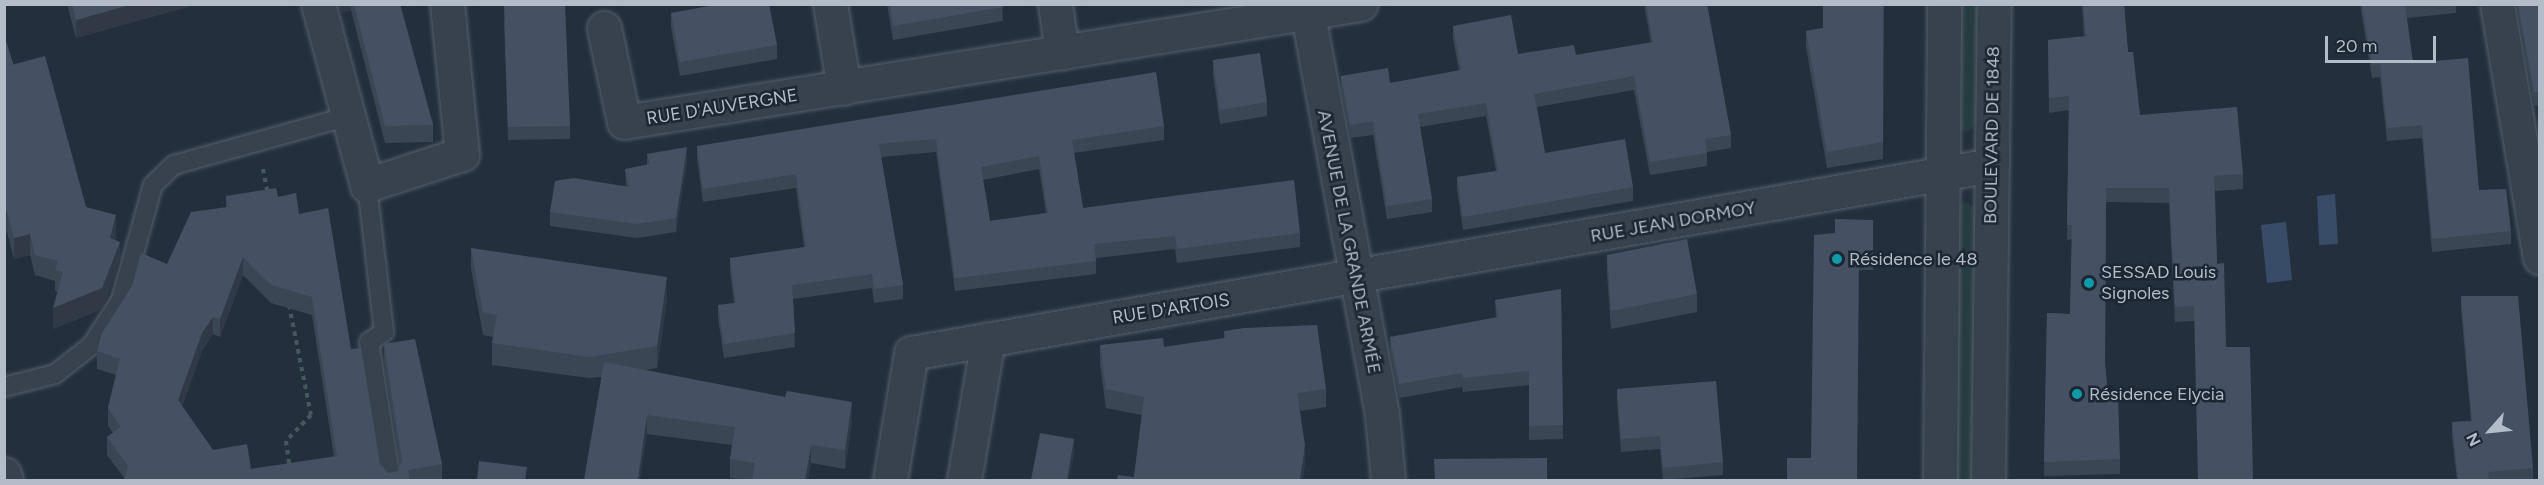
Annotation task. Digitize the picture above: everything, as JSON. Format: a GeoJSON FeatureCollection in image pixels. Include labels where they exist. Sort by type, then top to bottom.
{"type":"FeatureCollection","features":[{"type":"Feature","properties":{"kind":"street"},"geometry":{"type":"LineString","coordinates":[[318,4],[367,185],[462,154],[447,4]]}},
{"type":"Feature","properties":{"kind":"street"},"geometry":{"type":"LineString","coordinates":[[830,4],[844,88]]}},
{"type":"Feature","properties":{"kind":"street"},"geometry":{"type":"LineString","coordinates":[[1055,4],[1062,52]]}},
{"type":"Feature","properties":{"kind":"street","name":"RUE D'AUVERGNE"},"geometry":{"type":"LineString","coordinates":[[604,28],[624,122],[1062,52],[1307,9],[1361,4]]}},
{"type":"Feature","properties":{"kind":"street"},"geometry":{"type":"LineString","coordinates":[[1940,480],[1944,4]]}},
{"type":"Feature","properties":{"kind":"street","name":"BOULEVARD DE 1848"},"geometry":{"type":"LineString","coordinates":[[1988,480],[1994,4]]}},
{"type":"Feature","properties":{"kind":"street"},"geometry":{"type":"LineString","coordinates":[[2497,4],[2540,257]]}},
{"type":"Feature","properties":{"kind":"street","name":"AVENUE DE LA GRANDE ARMÉE"},"geometry":{"type":"LineString","coordinates":[[1307,9],[1355,279],[1382,414],[1388,480]]}},
{"type":"Feature","properties":{"kind":"street","name":"RUE JEAN DORMOY"},"geometry":{"type":"LineString","coordinates":[[1355,279],[1992,165]]}},
{"type":"Feature","properties":{"kind":"street","name":"RUE D'ARTOIS"},"geometry":{"type":"LineString","coordinates":[[890,480],[911,353],[1355,279]]}},
{"type":"Feature","properties":{"kind":"street"},"geometry":{"type":"LineString","coordinates":[[964,480],[988,339]]}},
{"type":"Feature","properties":{"kind":"street"},"geometry":{"type":"LineString","coordinates":[[4,474],[6,480]]}},
{"type":"Feature","properties":{"kind":"lane"},"geometry":{"type":"LineString","coordinates":[[4,387],[55,374],[92,345],[121,300],[153,185],[174,165],[349,116]]}},
{"type":"Feature","properties":{"kind":"lane"},"geometry":{"type":"LineString","coordinates":[[367,185],[384,332],[369,342],[391,480]]}},
{"type":"Feature","properties":{"kind":"path"},"geometry":{"type":"LineString","coordinates":[[258,141],[269,198]]}},
{"type":"Feature","properties":{"kind":"path"},"geometry":{"type":"LineString","coordinates":[[289,301],[311,415],[286,441],[292,480]]}},
{"type":"Feature","properties":{"kind":"green space"},"geometry":{"type":"Polygon","coordinates":[[[1955,5],[1978,5],[1977,120],[1969,132],[1958,130],[1955,5]]]}},
{"type":"Feature","properties":{"kind":"green space"},"geometry":{"type":"Polygon","coordinates":[[[1967,202],[1977,210],[1975,480],[1952,480],[1958,205],[1967,202]]]}},
{"type":"Feature","properties":{"kind":"water"},"geometry":{"type":"Polygon","coordinates":[[[2335,194],[2338,244],[2319,245],[2317,196],[2335,194]]]}},
{"type":"Feature","properties":{"kind":"water"},"geometry":{"type":"Polygon","coordinates":[[[2286,222],[2292,280],[2267,283],[2261,225],[2286,222]]]}},
{"type":"Feature","properties":{"kind":"building"},"geometry":{"type":"Polygon","coordinates":[[[72,4],[133,4],[76,20],[72,4]]]}},
{"type":"Feature","properties":{"kind":"building"},"geometry":{"type":"Polygon","coordinates":[[[354,4],[400,4],[433,125],[385,126],[354,4]]]}},
{"type":"Feature","properties":{"kind":"building"},"geometry":{"type":"Polygon","coordinates":[[[565,4],[570,126],[508,127],[504,5],[565,4]]]}},
{"type":"Feature","properties":{"kind":"building"},"geometry":{"type":"Polygon","coordinates":[[[720,4],[769,4],[777,45],[680,62],[671,13],[720,4]]]}},
{"type":"Feature","properties":{"kind":"building"},"geometry":{"type":"Polygon","coordinates":[[[890,4],[1002,4],[1003,7],[893,26],[890,4]]]}},
{"type":"Feature","properties":{"kind":"building"},"geometry":{"type":"Polygon","coordinates":[[[1646,4],[1707,4],[1731,135],[1705,139],[1707,153],[1650,162],[1634,76],[1534,94],[1545,153],[1625,139],[1633,187],[1463,217],[1457,177],[1498,171],[1486,103],[1418,114],[1432,199],[1387,206],[1373,121],[1350,125],[1341,76],[1388,68],[1390,83],[1461,70],[1453,26],[1511,15],[1518,54],[1574,45],[1576,55],[1653,42],[1646,4]]]}},
{"type":"Feature","properties":{"kind":"building"},"geometry":{"type":"Polygon","coordinates":[[[1823,4],[1883,4],[1883,142],[1827,152],[1806,31],[1823,28],[1823,4]]]}},
{"type":"Feature","properties":{"kind":"building"},"geometry":{"type":"Polygon","coordinates":[[[2083,4],[2124,4],[2128,52],[2133,52],[2140,115],[2237,107],[2243,174],[2214,176],[2217,264],[2224,263],[2226,347],[2250,347],[2253,480],[2198,480],[2194,306],[2175,307],[2169,188],[2106,188],[2105,364],[2108,395],[2118,395],[2120,459],[2044,462],[2047,313],[2070,314],[2072,225],[2067,225],[2069,96],[2049,98],[2048,40],[2086,36],[2083,4]]]}},
{"type":"Feature","properties":{"kind":"building"},"geometry":{"type":"Polygon","coordinates":[[[2362,4],[2415,4],[2405,6],[2413,63],[2468,58],[2479,190],[2506,189],[2511,231],[2432,239],[2422,125],[2387,128],[2380,64],[2372,65],[2362,4]]]}},
{"type":"Feature","properties":{"kind":"building"},"geometry":{"type":"Polygon","coordinates":[[[2518,4],[2540,4],[2540,92],[2534,92],[2518,4]]]}},
{"type":"Feature","properties":{"kind":"building"},"geometry":{"type":"Polygon","coordinates":[[[4,34],[13,64],[4,67],[4,34]]]}},
{"type":"Feature","properties":{"kind":"building"},"geometry":{"type":"Polygon","coordinates":[[[1260,53],[1267,102],[1220,110],[1213,60],[1260,53]]]}},
{"type":"Feature","properties":{"kind":"building"},"geometry":{"type":"Polygon","coordinates":[[[45,56],[86,207],[116,215],[110,238],[120,242],[102,288],[53,308],[63,272],[55,270],[58,261],[35,255],[30,234],[14,238],[7,212],[4,212],[4,67],[45,56]]]}},
{"type":"Feature","properties":{"kind":"building"},"geometry":{"type":"Polygon","coordinates":[[[1156,72],[1164,126],[1072,140],[1083,208],[1294,180],[1300,233],[1177,249],[1175,236],[1094,244],[1096,261],[955,278],[936,139],[879,144],[903,285],[874,289],[872,274],[792,285],[795,333],[724,344],[718,305],[736,303],[730,258],[806,247],[796,174],[703,189],[697,146],[1156,72]],[[1039,156],[981,167],[990,221],[1048,213],[1039,156]]]}},
{"type":"Feature","properties":{"kind":"building"},"geometry":{"type":"Polygon","coordinates":[[[687,147],[676,218],[637,224],[550,212],[555,181],[574,178],[629,187],[625,169],[650,164],[647,154],[687,147]]]}},
{"type":"Feature","properties":{"kind":"building"},"geometry":{"type":"Polygon","coordinates":[[[276,188],[278,197],[296,193],[299,214],[328,208],[351,349],[361,348],[380,464],[388,473],[398,471],[402,461],[384,344],[415,339],[442,464],[408,470],[410,480],[124,480],[128,466],[107,437],[121,427],[108,408],[120,359],[97,351],[102,333],[132,286],[141,253],[167,264],[191,212],[228,207],[226,196],[276,188]],[[243,257],[220,319],[213,317],[202,333],[178,400],[213,450],[247,444],[251,469],[337,456],[312,297],[271,285],[243,257]]]}},
{"type":"Feature","properties":{"kind":"building"},"geometry":{"type":"Polygon","coordinates":[[[1835,219],[1873,220],[1873,257],[1859,257],[1857,480],[1787,480],[1787,458],[1811,458],[1814,235],[1835,233],[1835,219]]]}},
{"type":"Feature","properties":{"kind":"building"},"geometry":{"type":"Polygon","coordinates":[[[1687,239],[1697,294],[1611,311],[1607,255],[1687,239]]]}},
{"type":"Feature","properties":{"kind":"building"},"geometry":{"type":"Polygon","coordinates":[[[471,248],[667,277],[657,346],[589,357],[492,343],[497,315],[483,313],[471,248]]]}},
{"type":"Feature","properties":{"kind":"building"},"geometry":{"type":"Polygon","coordinates":[[[1561,289],[1563,425],[1529,426],[1529,371],[1463,378],[1462,373],[1399,384],[1390,337],[1498,317],[1495,300],[1561,289]]]}},
{"type":"Feature","properties":{"kind":"building"},"geometry":{"type":"Polygon","coordinates":[[[2461,296],[2518,296],[2533,468],[2488,472],[2489,480],[2458,480],[2452,422],[2472,421],[2461,296]]]}},
{"type":"Feature","properties":{"kind":"building"},"geometry":{"type":"Polygon","coordinates":[[[1317,325],[1326,389],[1297,393],[1305,445],[1300,480],[1117,480],[1118,475],[1134,477],[1144,397],[1106,389],[1100,345],[1163,338],[1164,347],[1226,338],[1224,331],[1244,328],[1317,325]]]}},
{"type":"Feature","properties":{"kind":"building"},"geometry":{"type":"Polygon","coordinates":[[[604,362],[785,397],[787,391],[852,402],[845,450],[811,445],[805,480],[752,480],[755,463],[730,459],[735,427],[647,415],[638,480],[584,480],[604,362]]]}},
{"type":"Feature","properties":{"kind":"building"},"geometry":{"type":"Polygon","coordinates":[[[1716,381],[1723,462],[1663,468],[1660,436],[1621,439],[1617,389],[1716,381]]]}},
{"type":"Feature","properties":{"kind":"building"},"geometry":{"type":"Polygon","coordinates":[[[1040,433],[1074,439],[1067,480],[1031,480],[1040,433]]]}},
{"type":"Feature","properties":{"kind":"building"},"geometry":{"type":"Polygon","coordinates":[[[1547,458],[1547,480],[1435,480],[1434,459],[1547,458]]]}},
{"type":"Feature","properties":{"kind":"building"},"geometry":{"type":"Polygon","coordinates":[[[479,461],[527,467],[525,480],[477,480],[479,461]]]}},
{"type":"Feature","properties":{"kind":"place","name":"Résidence le 48"},"geometry":{"type":"Point","coordinates":[1837,259]}},
{"type":"Feature","properties":{"kind":"place","name":"SESSAD Louis Signoles"},"geometry":{"type":"Point","coordinates":[2089,283]}},
{"type":"Feature","properties":{"kind":"place","name":"Résidence Elycia"},"geometry":{"type":"Point","coordinates":[2077,394]}}]}
